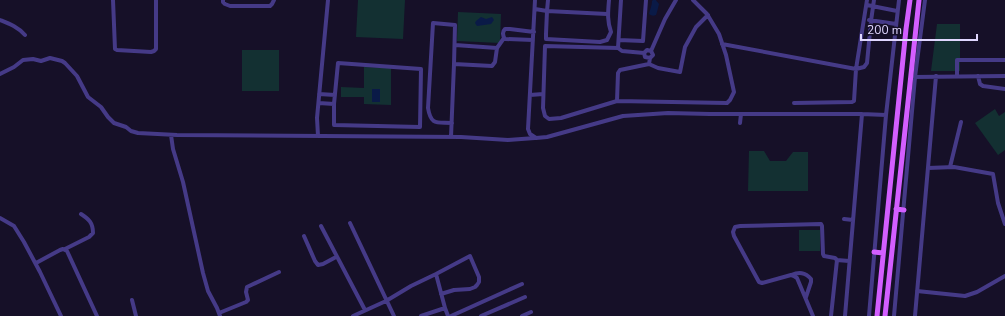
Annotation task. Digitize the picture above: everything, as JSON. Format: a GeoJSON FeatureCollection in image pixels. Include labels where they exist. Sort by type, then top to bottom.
{"type":"FeatureCollection","features":[{"type":"Feature","properties":{"kind":"main road"},"geometry":{"type":"LineString","coordinates":[[877,316],[910,0]]}},
{"type":"Feature","properties":{"kind":"main road"},"geometry":{"type":"LineString","coordinates":[[885,316],[896,208],[913,77],[919,0]]}},
{"type":"Feature","properties":{"kind":"main road"},"geometry":{"type":"LineString","coordinates":[[896,208],[904,210]]}},
{"type":"Feature","properties":{"kind":"main road"},"geometry":{"type":"LineString","coordinates":[[874,252],[883,253]]}},
{"type":"Feature","properties":{"kind":"street"},"geometry":{"type":"LineString","coordinates":[[113,0],[115,49],[151,52],[156,49],[156,0]]}},
{"type":"Feature","properties":{"kind":"street"},"geometry":{"type":"LineString","coordinates":[[223,0],[225,4],[230,6],[270,6],[274,0]]}},
{"type":"Feature","properties":{"kind":"street"},"geometry":{"type":"LineString","coordinates":[[318,136],[317,118],[328,0]]}},
{"type":"Feature","properties":{"kind":"street"},"geometry":{"type":"LineString","coordinates":[[536,0],[528,128],[530,134],[536,138]]}},
{"type":"Feature","properties":{"kind":"street"},"geometry":{"type":"LineString","coordinates":[[548,0],[546,39],[600,42],[607,40],[611,32],[608,24],[609,0]]}},
{"type":"Feature","properties":{"kind":"street"},"geometry":{"type":"LineString","coordinates":[[618,48],[621,0]]}},
{"type":"Feature","properties":{"kind":"street"},"geometry":{"type":"LineString","coordinates":[[619,40],[643,41],[646,0]]}},
{"type":"Feature","properties":{"kind":"street"},"geometry":{"type":"LineString","coordinates":[[649,64],[652,55],[651,50],[665,19],[676,0]]}},
{"type":"Feature","properties":{"kind":"street"},"geometry":{"type":"LineString","coordinates":[[651,50],[647,50],[644,53],[622,52],[618,48],[545,46],[543,94],[543,108],[545,116],[549,119],[561,118],[616,101],[727,103],[733,97],[734,92],[726,55],[719,34],[708,15],[692,0]]}},
{"type":"Feature","properties":{"kind":"street"},"geometry":{"type":"LineString","coordinates":[[700,7],[701,0]]}},
{"type":"Feature","properties":{"kind":"street"},"geometry":{"type":"LineString","coordinates":[[794,103],[853,102],[856,68],[865,20],[867,0]]}},
{"type":"Feature","properties":{"kind":"street"},"geometry":{"type":"LineString","coordinates":[[722,44],[856,68],[864,67],[867,63],[874,0]]}},
{"type":"Feature","properties":{"kind":"street"},"geometry":{"type":"LineString","coordinates":[[869,316],[886,116],[899,0]]}},
{"type":"Feature","properties":{"kind":"street"},"geometry":{"type":"LineString","coordinates":[[894,316],[904,210],[913,77],[925,0]]}},
{"type":"Feature","properties":{"kind":"street"},"geometry":{"type":"LineString","coordinates":[[866,5],[897,11]]}},
{"type":"Feature","properties":{"kind":"street"},"geometry":{"type":"LineString","coordinates":[[535,9],[608,14]]}},
{"type":"Feature","properties":{"kind":"street"},"geometry":{"type":"LineString","coordinates":[[616,101],[618,73],[620,70],[649,64],[658,68],[680,72],[685,47],[696,27],[708,15]]}},
{"type":"Feature","properties":{"kind":"street"},"geometry":{"type":"LineString","coordinates":[[0,20],[10,24],[25,35]]}},
{"type":"Feature","properties":{"kind":"street"},"geometry":{"type":"LineString","coordinates":[[865,20],[896,24]]}},
{"type":"Feature","properties":{"kind":"street"},"geometry":{"type":"LineString","coordinates":[[451,137],[452,123],[455,45],[455,25],[433,23],[428,108],[429,116],[434,122],[452,123]]}},
{"type":"Feature","properties":{"kind":"street"},"geometry":{"type":"LineString","coordinates":[[454,64],[492,66],[495,62],[497,48],[504,38],[504,31],[507,29],[534,32]]}},
{"type":"Feature","properties":{"kind":"street"},"geometry":{"type":"LineString","coordinates":[[504,38],[508,40],[533,40]]}},
{"type":"Feature","properties":{"kind":"street"},"geometry":{"type":"LineString","coordinates":[[455,45],[497,48]]}},
{"type":"Feature","properties":{"kind":"street"},"geometry":{"type":"LineString","coordinates":[[644,53],[645,57],[650,58]]}},
{"type":"Feature","properties":{"kind":"street"},"geometry":{"type":"LineString","coordinates":[[0,74],[14,68],[23,60],[33,58],[41,61],[50,58],[65,62],[77,76],[88,97],[101,107],[111,121],[138,133],[171,135],[451,137],[508,140],[547,136],[624,116],[668,113],[862,114],[886,116]]}},
{"type":"Feature","properties":{"kind":"street"},"geometry":{"type":"LineString","coordinates":[[957,76],[957,60],[1005,60]]}},
{"type":"Feature","properties":{"kind":"street"},"geometry":{"type":"LineString","coordinates":[[338,63],[422,69],[420,127],[334,125],[334,104],[338,63]]}},
{"type":"Feature","properties":{"kind":"street"},"geometry":{"type":"LineString","coordinates":[[915,316],[936,76]]}},
{"type":"Feature","properties":{"kind":"street"},"geometry":{"type":"LineString","coordinates":[[978,76],[980,84],[983,86],[1005,89]]}},
{"type":"Feature","properties":{"kind":"street"},"geometry":{"type":"LineString","coordinates":[[913,77],[1005,76]]}},
{"type":"Feature","properties":{"kind":"street"},"geometry":{"type":"LineString","coordinates":[[319,94],[335,95]]}},
{"type":"Feature","properties":{"kind":"street"},"geometry":{"type":"LineString","coordinates":[[530,95],[543,94]]}},
{"type":"Feature","properties":{"kind":"street"},"geometry":{"type":"LineString","coordinates":[[319,103],[334,104]]}},
{"type":"Feature","properties":{"kind":"street"},"geometry":{"type":"LineString","coordinates":[[740,123],[741,114]]}},
{"type":"Feature","properties":{"kind":"street"},"geometry":{"type":"LineString","coordinates":[[845,316],[862,114]]}},
{"type":"Feature","properties":{"kind":"street"},"geometry":{"type":"LineString","coordinates":[[950,167],[961,122]]}},
{"type":"Feature","properties":{"kind":"street"},"geometry":{"type":"LineString","coordinates":[[171,135],[173,149],[183,182],[203,273],[208,291],[219,315],[246,302],[248,300],[246,292],[247,287],[279,272]]}},
{"type":"Feature","properties":{"kind":"street"},"geometry":{"type":"LineString","coordinates":[[928,168],[950,167],[993,174],[998,203],[1005,224]]}},
{"type":"Feature","properties":{"kind":"street"},"geometry":{"type":"LineString","coordinates":[[36,263],[89,237],[93,232],[90,221],[81,214]]}},
{"type":"Feature","properties":{"kind":"street"},"geometry":{"type":"LineString","coordinates":[[0,218],[14,226],[24,242],[36,263],[61,316]]}},
{"type":"Feature","properties":{"kind":"street"},"geometry":{"type":"LineString","coordinates":[[844,219],[853,220]]}},
{"type":"Feature","properties":{"kind":"street"},"geometry":{"type":"LineString","coordinates":[[350,223],[394,316]]}},
{"type":"Feature","properties":{"kind":"street"},"geometry":{"type":"LineString","coordinates":[[805,298],[811,282],[811,279],[807,275],[797,273],[762,283],[759,282],[734,236],[733,232],[735,228],[740,226],[821,224],[824,256],[835,258],[837,260],[849,261]]}},
{"type":"Feature","properties":{"kind":"street"},"geometry":{"type":"LineString","coordinates":[[321,226],[364,313]]}},
{"type":"Feature","properties":{"kind":"street"},"geometry":{"type":"LineString","coordinates":[[304,236],[314,261],[319,266],[336,257]]}},
{"type":"Feature","properties":{"kind":"street"},"geometry":{"type":"LineString","coordinates":[[65,249],[69,253],[97,316]]}},
{"type":"Feature","properties":{"kind":"street"},"geometry":{"type":"LineString","coordinates":[[353,316],[364,313],[411,286],[470,256],[479,278],[477,285],[473,288],[454,290],[441,294]]}},
{"type":"Feature","properties":{"kind":"street"},"geometry":{"type":"LineString","coordinates":[[831,316],[837,260]]}},
{"type":"Feature","properties":{"kind":"street"},"geometry":{"type":"LineString","coordinates":[[436,274],[448,316]]}},
{"type":"Feature","properties":{"kind":"street"},"geometry":{"type":"LineString","coordinates":[[791,275],[797,278],[813,316]]}},
{"type":"Feature","properties":{"kind":"street"},"geometry":{"type":"LineString","coordinates":[[917,290],[965,296],[977,292],[1005,276]]}},
{"type":"Feature","properties":{"kind":"street"},"geometry":{"type":"LineString","coordinates":[[451,316],[522,284]]}},
{"type":"Feature","properties":{"kind":"street"},"geometry":{"type":"LineString","coordinates":[[481,316],[525,297]]}},
{"type":"Feature","properties":{"kind":"street"},"geometry":{"type":"LineString","coordinates":[[132,300],[136,316]]}},
{"type":"Feature","properties":{"kind":"street"},"geometry":{"type":"LineString","coordinates":[[421,316],[445,308]]}},
{"type":"Feature","properties":{"kind":"street"},"geometry":{"type":"LineString","coordinates":[[522,316],[531,312]]}},
{"type":"Feature","properties":{"kind":"green space"},"geometry":{"type":"Polygon","coordinates":[[[358,0],[405,0],[403,39],[356,37],[358,0]]]}},
{"type":"Feature","properties":{"kind":"green space"},"geometry":{"type":"Polygon","coordinates":[[[458,12],[501,14],[500,43],[457,41],[458,12]]]}},
{"type":"Feature","properties":{"kind":"green space"},"geometry":{"type":"Polygon","coordinates":[[[937,24],[960,24],[960,71],[931,71],[937,24]]]}},
{"type":"Feature","properties":{"kind":"green space"},"geometry":{"type":"Polygon","coordinates":[[[242,50],[279,50],[279,91],[242,91],[242,50]]]}},
{"type":"Feature","properties":{"kind":"green space"},"geometry":{"type":"Polygon","coordinates":[[[364,67],[391,68],[391,105],[364,104],[364,97],[341,97],[341,87],[364,88],[364,67]]]}},
{"type":"Feature","properties":{"kind":"green space"},"geometry":{"type":"Polygon","coordinates":[[[995,109],[999,116],[1005,112],[1005,150],[998,155],[975,123],[995,109]]]}},
{"type":"Feature","properties":{"kind":"green space"},"geometry":{"type":"Polygon","coordinates":[[[749,151],[764,151],[770,161],[786,161],[793,152],[808,152],[808,191],[748,191],[749,151]]]}},
{"type":"Feature","properties":{"kind":"green space"},"geometry":{"type":"Polygon","coordinates":[[[799,230],[820,230],[820,251],[799,251],[799,230]]]}},
{"type":"Feature","properties":{"kind":"water"},"geometry":{"type":"Polygon","coordinates":[[[653,0],[656,0],[659,4],[656,15],[653,16],[649,14],[653,0]]]}},
{"type":"Feature","properties":{"kind":"water"},"geometry":{"type":"Polygon","coordinates":[[[481,17],[486,19],[492,17],[494,20],[491,24],[477,26],[475,23],[481,17]]]}},
{"type":"Feature","properties":{"kind":"water"},"geometry":{"type":"Polygon","coordinates":[[[372,89],[380,89],[380,102],[372,102],[372,89]]]}}]}
